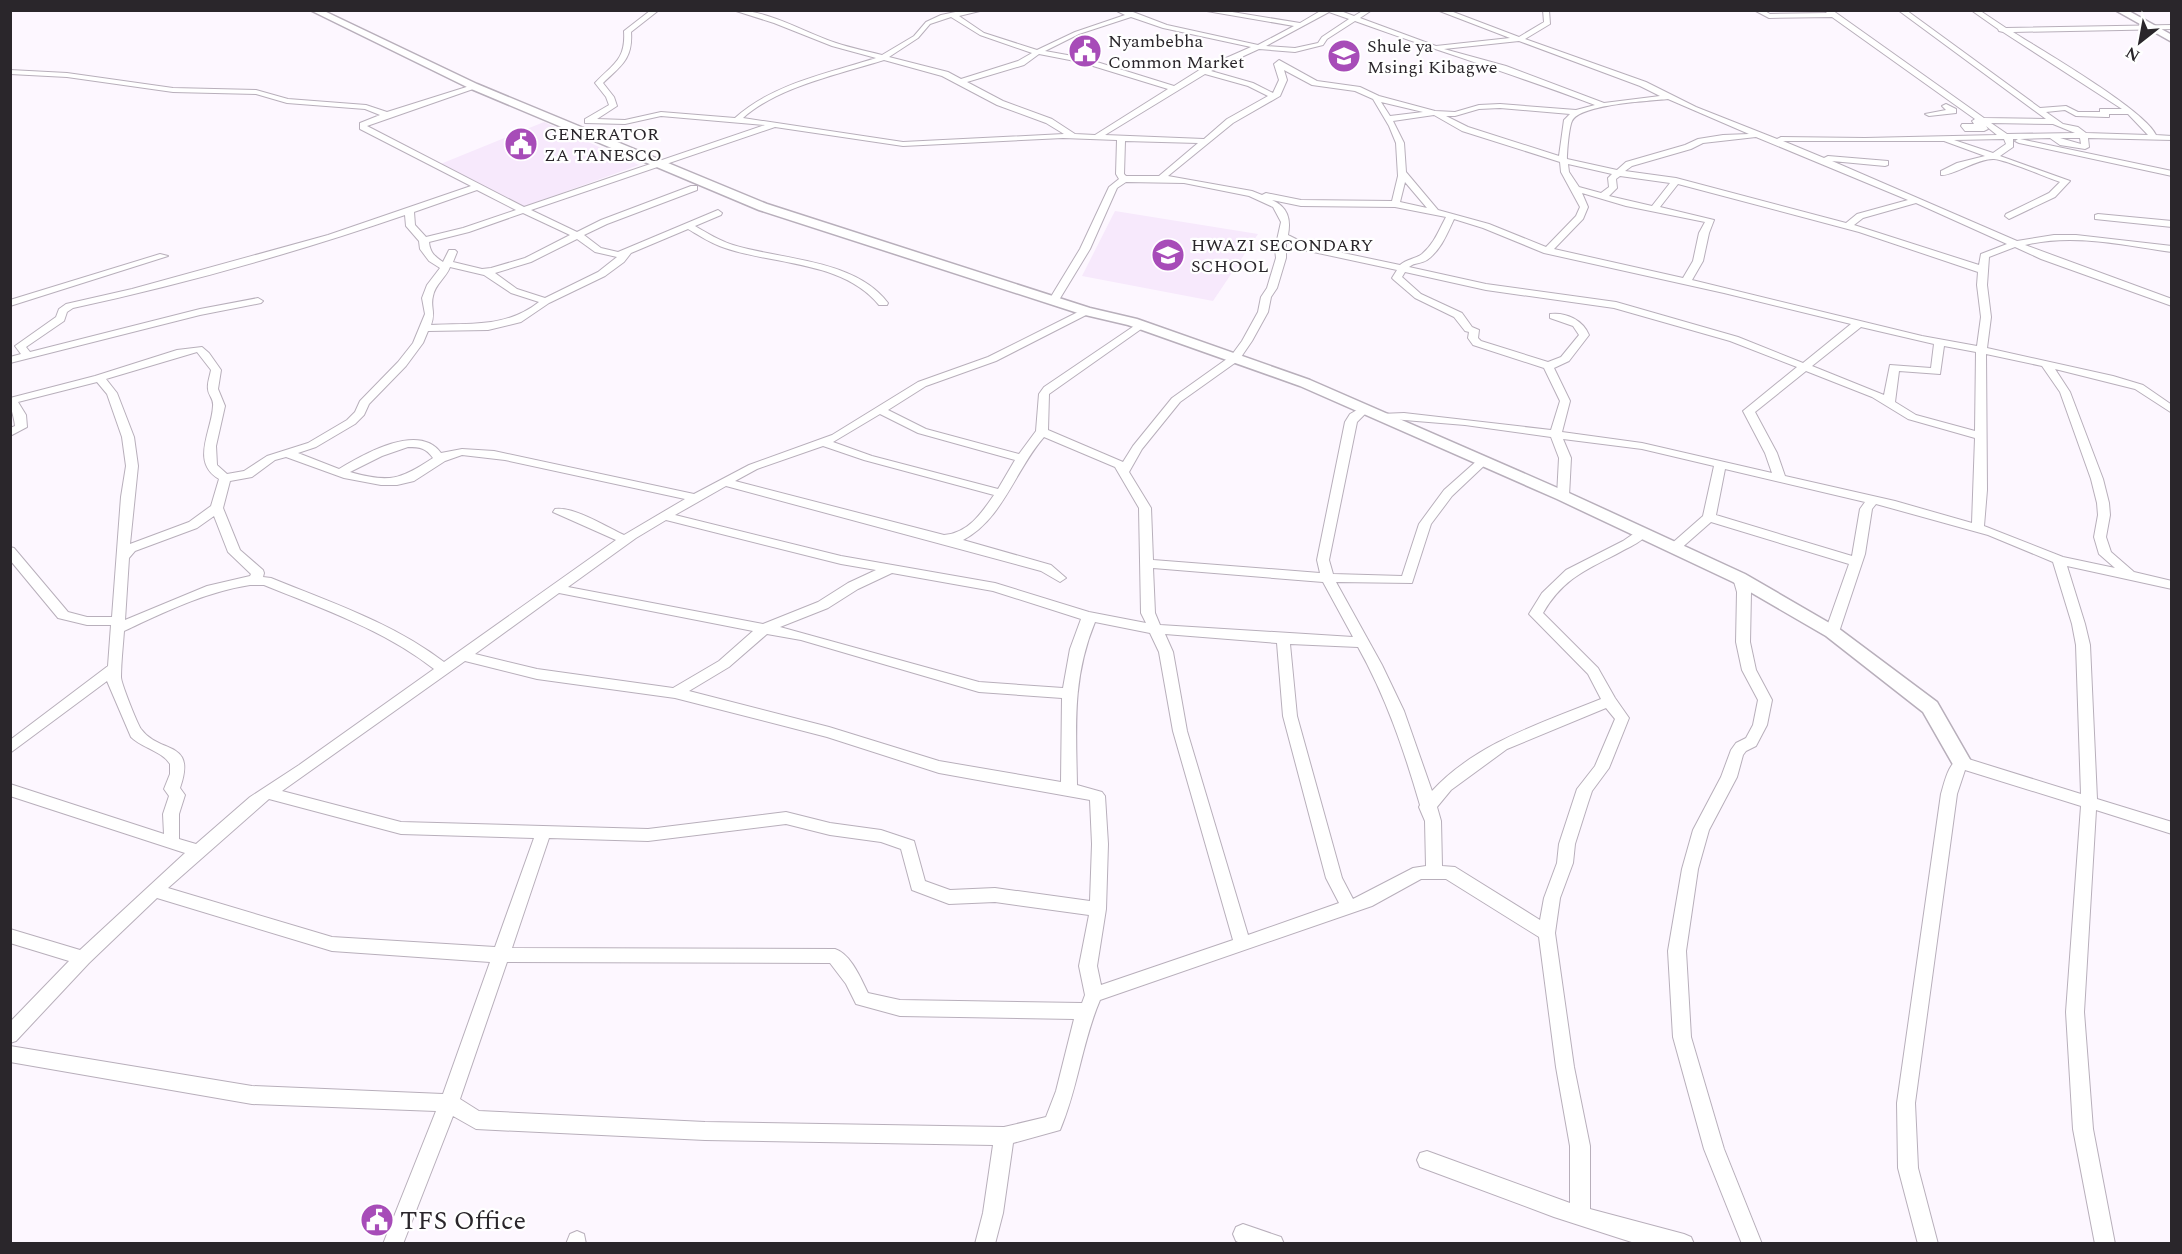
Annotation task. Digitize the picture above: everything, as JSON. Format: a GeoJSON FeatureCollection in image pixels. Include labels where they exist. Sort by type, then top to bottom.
{"type":"FeatureCollection","features":[{"type":"Feature","properties":{"kind":"street"},"geometry":{"type":"LineString","coordinates":[[314,10],[473,86],[655,164],[763,207],[1054,300],[1140,325],[1235,358],[1305,383],[1484,460],[1739,578],[1832,632],[1930,707],[1962,763],[2172,828]]}},
{"type":"Feature","properties":{"kind":"street"},"geometry":{"type":"LineString","coordinates":[[575,129],[613,106],[610,97],[599,83],[624,59],[628,43],[627,31],[656,10]]}},
{"type":"Feature","properties":{"kind":"street"},"geometry":{"type":"LineString","coordinates":[[944,10],[982,34],[1038,52],[1081,60],[1173,88]]}},
{"type":"Feature","properties":{"kind":"street"},"geometry":{"type":"LineString","coordinates":[[737,120],[753,105],[794,87],[883,58],[916,37],[928,23],[953,15],[981,10]]}},
{"type":"Feature","properties":{"kind":"street"},"geometry":{"type":"LineString","coordinates":[[1118,10],[1130,16],[1174,29],[1265,47],[1295,50],[1321,44],[1324,38],[1369,10]]}},
{"type":"Feature","properties":{"kind":"street"},"geometry":{"type":"LineString","coordinates":[[960,82],[1021,63],[1077,33],[1142,10]]}},
{"type":"Feature","properties":{"kind":"street"},"geometry":{"type":"LineString","coordinates":[[1204,10],[1300,25]]}},
{"type":"Feature","properties":{"kind":"street"},"geometry":{"type":"LineString","coordinates":[[1098,136],[1204,71],[1265,47],[1329,10],[1437,48],[1503,68],[1603,105]]}},
{"type":"Feature","properties":{"kind":"street"},"geometry":{"type":"LineString","coordinates":[[1440,10],[1643,84],[1693,109],[1817,157],[2013,244],[2098,278],[2172,303]]}},
{"type":"Feature","properties":{"kind":"street"},"geometry":{"type":"LineString","coordinates":[[1479,44],[1494,40],[1520,39],[1548,23],[1546,10]]}},
{"type":"Feature","properties":{"kind":"street"},"geometry":{"type":"LineString","coordinates":[[1757,10],[1769,16],[1829,13],[1869,38],[1954,109]]}},
{"type":"Feature","properties":{"kind":"street"},"geometry":{"type":"LineString","coordinates":[[1901,10],[2046,116],[2068,129],[2075,129],[2084,135],[2172,138]]}},
{"type":"Feature","properties":{"kind":"street"},"geometry":{"type":"LineString","coordinates":[[1974,10],[2001,30],[2049,58],[2129,112],[2150,130],[2153,137]]}},
{"type":"Feature","properties":{"kind":"street"},"geometry":{"type":"LineString","coordinates":[[2119,10],[2172,39]]}},
{"type":"Feature","properties":{"kind":"street"},"geometry":{"type":"LineString","coordinates":[[741,11],[834,45],[945,74],[1000,103],[1049,121],[1073,136]]}},
{"type":"Feature","properties":{"kind":"street"},"geometry":{"type":"LineString","coordinates":[[2001,30],[2172,27]]}},
{"type":"Feature","properties":{"kind":"street"},"geometry":{"type":"LineString","coordinates":[[1437,48],[1479,44],[1539,45]]}},
{"type":"Feature","properties":{"kind":"street"},"geometry":{"type":"LineString","coordinates":[[1161,178],[1230,121],[1277,94],[1283,80],[1278,56],[1265,47]]}},
{"type":"Feature","properties":{"kind":"street"},"geometry":{"type":"LineString","coordinates":[[1278,64],[1315,83],[1357,89],[1376,98],[1435,113],[1465,129],[1563,160],[1619,173],[1676,181],[1848,226],[1983,270]]}},
{"type":"Feature","properties":{"kind":"street"},"geometry":{"type":"LineString","coordinates":[[1204,71],[1269,92],[1272,96]]}},
{"type":"Feature","properties":{"kind":"street"},"geometry":{"type":"LineString","coordinates":[[10,72],[67,75],[173,90],[256,92],[287,101],[366,107],[387,115]]}},
{"type":"Feature","properties":{"kind":"street"},"geometry":{"type":"LineString","coordinates":[[473,86],[387,115],[363,124],[363,127],[523,210],[587,240],[606,254],[620,255],[718,213]]}},
{"type":"Feature","properties":{"kind":"street"},"geometry":{"type":"LineString","coordinates":[[1387,119],[1435,113],[1455,114],[1479,106],[1576,112],[1603,105],[1670,97]]}},
{"type":"Feature","properties":{"kind":"street"},"geometry":{"type":"LineString","coordinates":[[1376,98],[1378,108],[1400,140],[1402,173],[1395,204]]}},
{"type":"Feature","properties":{"kind":"street"},"geometry":{"type":"LineString","coordinates":[[1929,114],[1969,108],[1981,116],[1992,129],[2010,140],[2010,144]]}},
{"type":"Feature","properties":{"kind":"street"},"geometry":{"type":"LineString","coordinates":[[2038,110],[2066,108],[2078,117]]}},
{"type":"Feature","properties":{"kind":"street"},"geometry":{"type":"LineString","coordinates":[[2046,116],[2078,117],[2106,115],[2103,111],[2129,112]]}},
{"type":"Feature","properties":{"kind":"street"},"geometry":{"type":"LineString","coordinates":[[1547,251],[1580,217],[1584,207],[1565,172],[1563,160],[1566,123],[1576,112]]}},
{"type":"Feature","properties":{"kind":"street"},"geometry":{"type":"LineString","coordinates":[[588,121],[625,122],[661,114],[779,125],[903,144],[1073,136],[1205,141]]}},
{"type":"Feature","properties":{"kind":"street"},"geometry":{"type":"LineString","coordinates":[[1992,129],[1977,130],[1965,127],[1982,126],[1976,121],[1981,116],[2055,122]]}},
{"type":"Feature","properties":{"kind":"street"},"geometry":{"type":"LineString","coordinates":[[424,240],[466,230],[655,164],[685,157],[760,129],[779,125]]}},
{"type":"Feature","properties":{"kind":"street"},"geometry":{"type":"LineString","coordinates":[[1603,196],[1613,189],[1611,178],[1629,164],[1701,141],[1740,135],[1842,140],[2051,135],[2063,143],[2085,147],[2084,135]]}},
{"type":"Feature","properties":{"kind":"street"},"geometry":{"type":"LineString","coordinates":[[2003,135],[2039,146],[2172,174]]}},
{"type":"Feature","properties":{"kind":"street"},"geometry":{"type":"LineString","coordinates":[[1121,137],[1120,174],[1124,179]]}},
{"type":"Feature","properties":{"kind":"street"},"geometry":{"type":"LineString","coordinates":[[1942,138],[1992,158],[2066,181],[2052,195],[2009,216]]}},
{"type":"Feature","properties":{"kind":"street"},"geometry":{"type":"LineString","coordinates":[[2010,144],[2046,153],[2039,146]]}},
{"type":"Feature","properties":{"kind":"street"},"geometry":{"type":"LineString","coordinates":[[1944,173],[1960,164],[1977,163],[1992,158],[2010,144]]}},
{"type":"Feature","properties":{"kind":"street"},"geometry":{"type":"LineString","coordinates":[[1817,157],[1885,163]]}},
{"type":"Feature","properties":{"kind":"street"},"geometry":{"type":"LineString","coordinates":[[1402,173],[1434,210]]}},
{"type":"Feature","properties":{"kind":"street"},"geometry":{"type":"LineString","coordinates":[[1054,300],[1070,276],[1113,187],[1124,179],[1161,178],[1184,180],[1301,203],[1395,204],[1434,210],[1486,226],[1547,251],[1940,343],[2046,364],[2172,394]]}},
{"type":"Feature","properties":{"kind":"street"},"geometry":{"type":"LineString","coordinates":[[1654,208],[1676,181]]}},
{"type":"Feature","properties":{"kind":"street"},"geometry":{"type":"LineString","coordinates":[[27,355],[20,346],[60,320],[63,311],[70,306],[142,290],[332,237],[480,186]]}},
{"type":"Feature","properties":{"kind":"street"},"geometry":{"type":"LineString","coordinates":[[487,272],[528,260],[574,235],[694,188]]}},
{"type":"Feature","properties":{"kind":"street"},"geometry":{"type":"LineString","coordinates":[[1576,189],[1710,220],[1704,233],[1698,261],[1686,282]]}},
{"type":"Feature","properties":{"kind":"street"},"geometry":{"type":"LineString","coordinates":[[1124,471],[1146,437],[1180,396],[1235,358],[1248,341],[1263,312],[1266,297],[1272,288],[1281,258],[1280,249],[1286,222],[1283,212],[1276,205],[1251,194]]}},
{"type":"Feature","properties":{"kind":"street"},"geometry":{"type":"LineString","coordinates":[[1848,226],[1860,216],[1917,200]]}},
{"type":"Feature","properties":{"kind":"street"},"geometry":{"type":"LineString","coordinates":[[409,210],[411,226],[424,240],[425,249],[432,259],[446,265],[487,272],[514,291],[546,301]]}},
{"type":"Feature","properties":{"kind":"street"},"geometry":{"type":"LineString","coordinates":[[1451,215],[1437,244],[1422,259],[1413,259],[1406,263],[1397,278],[1418,296],[1458,315],[1469,329],[1474,330],[1473,338],[1477,343],[1550,366],[1565,359],[1584,335],[1583,329],[1575,323],[1554,316]]}},
{"type":"Feature","properties":{"kind":"street"},"geometry":{"type":"LineString","coordinates":[[2098,217],[2172,224]]}},
{"type":"Feature","properties":{"kind":"street"},"geometry":{"type":"LineString","coordinates":[[689,226],[730,247],[793,260],[845,276],[879,294],[883,303]]}},
{"type":"Feature","properties":{"kind":"street"},"geometry":{"type":"LineString","coordinates":[[1283,236],[1307,248],[1486,287],[1616,305],[1734,339],[1889,402],[1912,417],[1980,436]]}},
{"type":"Feature","properties":{"kind":"street"},"geometry":{"type":"LineString","coordinates":[[1978,528],[1981,490],[1981,351],[1986,317],[1982,285],[1984,256],[2013,244],[2051,237],[2091,238],[2172,249]]}},
{"type":"Feature","properties":{"kind":"street"},"geometry":{"type":"LineString","coordinates":[[10,434],[21,427],[20,415],[11,401],[197,349],[202,351],[216,370],[213,389],[219,403],[210,443],[210,459],[214,470],[225,478],[248,474],[271,458],[312,445],[351,422],[360,413],[364,403],[402,364],[418,343],[430,314],[427,298],[452,252]]}},
{"type":"Feature","properties":{"kind":"street"},"geometry":{"type":"LineString","coordinates":[[423,328],[496,327],[513,322],[539,308],[546,301],[621,261],[627,252]]}},
{"type":"Feature","properties":{"kind":"street"},"geometry":{"type":"LineString","coordinates":[[10,303],[163,256]]}},
{"type":"Feature","properties":{"kind":"street"},"geometry":{"type":"LineString","coordinates":[[10,360],[200,312],[258,302]]}},
{"type":"Feature","properties":{"kind":"street"},"geometry":{"type":"LineString","coordinates":[[10,1035],[83,958],[154,890],[267,793],[626,540],[695,498],[753,467],[836,437],[922,384],[992,358],[1086,310]]}},
{"type":"Feature","properties":{"kind":"street"},"geometry":{"type":"LineString","coordinates":[[1779,479],[1772,453],[1749,411],[1859,323]]}},
{"type":"Feature","properties":{"kind":"street"},"geometry":{"type":"LineString","coordinates":[[945,539],[958,538],[973,528],[987,514],[1032,441],[1042,432],[1044,394],[1140,325]]}},
{"type":"Feature","properties":{"kind":"street"},"geometry":{"type":"LineString","coordinates":[[1889,402],[1894,367],[1936,372],[1940,343]]}},
{"type":"Feature","properties":{"kind":"street"},"geometry":{"type":"LineString","coordinates":[[2046,364],[2065,392],[2097,479],[2103,503],[2104,515],[2100,537],[2105,554],[2135,577]]}},
{"type":"Feature","properties":{"kind":"street"},"geometry":{"type":"LineString","coordinates":[[1550,366],[1565,401],[1556,434],[1564,458],[1563,496]]}},
{"type":"Feature","properties":{"kind":"street"},"geometry":{"type":"LineString","coordinates":[[99,378],[112,393],[128,437],[132,466],[128,489],[114,680],[122,692],[135,732],[141,738],[171,754],[177,761],[179,774],[172,789],[177,795],[169,811],[171,844]]}},
{"type":"Feature","properties":{"kind":"street"},"geometry":{"type":"LineString","coordinates":[[2139,387],[2172,410]]}},
{"type":"Feature","properties":{"kind":"street"},"geometry":{"type":"LineString","coordinates":[[1364,408],[1354,416],[1351,422],[1323,560],[1328,578],[1397,711],[1415,760],[1433,821],[1434,873]]}},
{"type":"Feature","properties":{"kind":"street"},"geometry":{"type":"LineString","coordinates":[[880,410],[922,431],[992,452],[1021,458]]}},
{"type":"Feature","properties":{"kind":"street"},"geometry":{"type":"LineString","coordinates":[[1384,416],[1465,422],[1642,446],[1874,500],[1978,528],[2059,560],[2172,585]]}},
{"type":"Feature","properties":{"kind":"street"},"geometry":{"type":"LineString","coordinates":[[1042,432],[1119,465],[1145,508],[1148,613],[1166,652],[1180,731],[1242,943]]}},
{"type":"Feature","properties":{"kind":"street"},"geometry":{"type":"LineString","coordinates":[[823,442],[868,458],[1001,493]]}},
{"type":"Feature","properties":{"kind":"street"},"geometry":{"type":"LineString","coordinates":[[342,472],[378,451],[398,446],[415,444],[429,447],[436,452],[439,458]]}},
{"type":"Feature","properties":{"kind":"street"},"geometry":{"type":"LineString","coordinates":[[287,453],[370,482],[407,480],[439,458],[461,452],[522,460],[695,498]]}},
{"type":"Feature","properties":{"kind":"street"},"geometry":{"type":"LineString","coordinates":[[1145,563],[1328,578],[1407,580],[1425,524],[1448,493],[1484,460]]}},
{"type":"Feature","properties":{"kind":"street"},"geometry":{"type":"LineString","coordinates":[[1674,548],[1709,518],[1720,465]]}},
{"type":"Feature","properties":{"kind":"street"},"geometry":{"type":"LineString","coordinates":[[225,478],[218,508],[234,552],[258,573],[255,579]]}},
{"type":"Feature","properties":{"kind":"street"},"geometry":{"type":"LineString","coordinates":[[724,482],[945,539],[1046,568],[1060,578]]}},
{"type":"Feature","properties":{"kind":"street"},"geometry":{"type":"LineString","coordinates":[[1832,632],[1856,562],[1866,509],[1874,500]]}},
{"type":"Feature","properties":{"kind":"street"},"geometry":{"type":"LineString","coordinates":[[123,557],[130,548],[193,525],[218,508]]}},
{"type":"Feature","properties":{"kind":"street"},"geometry":{"type":"LineString","coordinates":[[558,512],[576,517],[626,540]]}},
{"type":"Feature","properties":{"kind":"street"},"geometry":{"type":"LineString","coordinates":[[664,516],[841,560],[995,587],[1088,616],[1155,628],[1330,642],[1362,642]]}},
{"type":"Feature","properties":{"kind":"street"},"geometry":{"type":"LineString","coordinates":[[1709,518],[1856,562]]}},
{"type":"Feature","properties":{"kind":"street"},"geometry":{"type":"LineString","coordinates":[[1580,1215],[1580,1146],[1565,1067],[1547,933],[1552,898],[1565,863],[1567,844],[1580,803],[1585,789],[1601,768],[1622,718],[1609,701],[1593,671],[1536,614],[1546,594],[1569,572],[1629,544],[1643,533]]}},
{"type":"Feature","properties":{"kind":"street"},"geometry":{"type":"LineString","coordinates":[[10,551],[63,615],[118,625],[236,582],[255,579],[266,581],[380,630],[435,662],[444,670]]}},
{"type":"Feature","properties":{"kind":"street"},"geometry":{"type":"LineString","coordinates":[[2059,560],[2063,582],[2082,635],[2089,802],[2075,1012],[2083,1129],[2105,1244]]}},
{"type":"Feature","properties":{"kind":"street"},"geometry":{"type":"LineString","coordinates":[[675,693],[724,664],[764,629],[823,605],[853,586],[890,569]]}},
{"type":"Feature","properties":{"kind":"street"},"geometry":{"type":"LineString","coordinates":[[1739,578],[1744,599],[1743,642],[1749,670],[1765,700],[1762,715],[1751,742],[1741,747],[1736,754],[1729,777],[1701,830],[1690,869],[1677,951],[1682,1037],[1714,1149],[1752,1244]]}},
{"type":"Feature","properties":{"kind":"street"},"geometry":{"type":"LineString","coordinates":[[558,589],[801,636],[888,659],[979,687],[1069,693]]}},
{"type":"Feature","properties":{"kind":"street"},"geometry":{"type":"LineString","coordinates":[[1069,789],[1069,693],[1077,649],[1088,622],[1088,616]]}},
{"type":"Feature","properties":{"kind":"street"},"geometry":{"type":"LineString","coordinates":[[1283,638],[1290,717],[1334,878],[1349,907]]}},
{"type":"Feature","properties":{"kind":"street"},"geometry":{"type":"LineString","coordinates":[[10,1054],[252,1095],[449,1103],[476,1120],[705,1131],[1005,1136],[1053,1124],[1065,1091],[1080,1026],[1090,1003],[1088,966],[1098,909],[1100,844],[1097,796],[1069,789],[939,767],[829,732],[675,693],[537,674],[463,656]]}},
{"type":"Feature","properties":{"kind":"street"},"geometry":{"type":"LineString","coordinates":[[10,748],[116,667]]}},
{"type":"Feature","properties":{"kind":"street"},"geometry":{"type":"LineString","coordinates":[[1427,807],[1446,786],[1502,745],[1609,701]]}},
{"type":"Feature","properties":{"kind":"street"},"geometry":{"type":"LineString","coordinates":[[1928,1244],[1908,1168],[1906,1103],[1949,794],[1957,769],[1962,763]]}},
{"type":"Feature","properties":{"kind":"street"},"geometry":{"type":"LineString","coordinates":[[10,790],[198,851]]}},
{"type":"Feature","properties":{"kind":"street"},"geometry":{"type":"LineString","coordinates":[[267,793],[401,828],[543,834],[648,835],[786,818],[830,829],[881,836],[908,845],[918,885],[949,897],[996,896],[1098,909]]}},
{"type":"Feature","properties":{"kind":"street"},"geometry":{"type":"LineString","coordinates":[[393,1244],[449,1103],[543,834]]}},
{"type":"Feature","properties":{"kind":"street"},"geometry":{"type":"LineString","coordinates":[[154,890],[332,944],[500,955],[835,956],[852,979],[862,999],[900,1008],[1090,1003],[1242,943],[1366,902],[1419,873],[1449,872],[1547,933]]}},
{"type":"Feature","properties":{"kind":"street"},"geometry":{"type":"LineString","coordinates":[[10,936],[83,958]]}},
{"type":"Feature","properties":{"kind":"street"},"geometry":{"type":"LineString","coordinates":[[985,1244],[993,1213],[1005,1136]]}},
{"type":"Feature","properties":{"kind":"street"},"geometry":{"type":"LineString","coordinates":[[1428,1160],[1580,1215],[1652,1238],[1684,1244]]}},
{"type":"Feature","properties":{"kind":"street"},"geometry":{"type":"LineString","coordinates":[[1243,1234],[1274,1244]]}},
{"type":"Feature","properties":{"kind":"shaded area"},"geometry":{"type":"Polygon","coordinates":[[[544,122],[639,165],[523,207],[438,165],[544,122]]]}},
{"type":"Feature","properties":{"kind":"shaded area","name":"HWAZI SECONDARY SCHOOL"},"geometry":{"type":"Polygon","coordinates":[[[1115,211],[1258,234],[1213,301],[1082,276],[1115,211]]]}},
{"type":"Feature","properties":{"kind":"place","name":"Nyambebha Common Market"},"geometry":{"type":"Point","coordinates":[1085,51]}},
{"type":"Feature","properties":{"kind":"place","name":"Shule ya Msingi Kibagwe"},"geometry":{"type":"Point","coordinates":[1344,56]}},
{"type":"Feature","properties":{"kind":"place","name":"GENERATOR ZA TANESCO"},"geometry":{"type":"Point","coordinates":[521,144]}},
{"type":"Feature","properties":{"kind":"place","name":"HWAZI SECONDARY SCHOOL"},"geometry":{"type":"Point","coordinates":[1168,255]}},
{"type":"Feature","properties":{"kind":"place","name":"TFS Office"},"geometry":{"type":"Point","coordinates":[377,1220]}}]}
